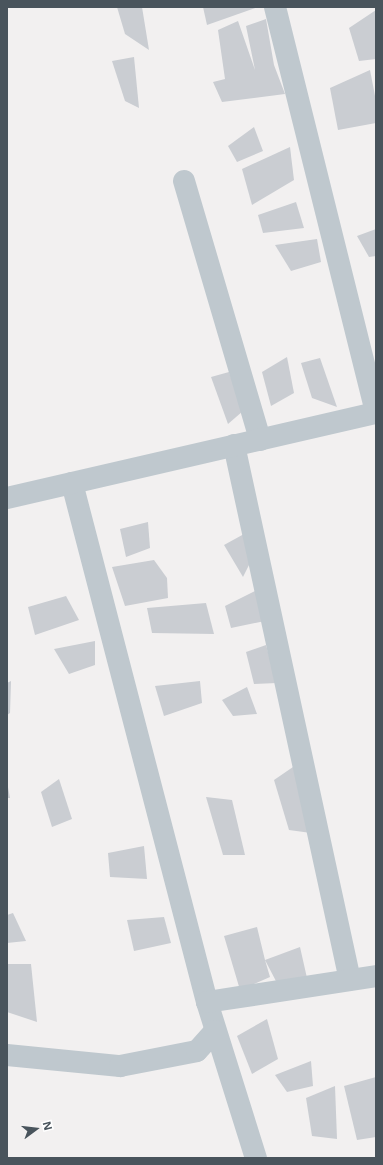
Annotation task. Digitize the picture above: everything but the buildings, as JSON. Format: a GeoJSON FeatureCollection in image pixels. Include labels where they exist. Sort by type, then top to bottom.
{"type":"FeatureCollection","features":[{"type":"Feature","properties":{"kind":"street"},"geometry":{"type":"LineString","coordinates":[[7,498],[376,412],[275,7]]}},
{"type":"Feature","properties":{"kind":"street"},"geometry":{"type":"LineString","coordinates":[[184,181],[260,440]]}},
{"type":"Feature","properties":{"kind":"street"},"geometry":{"type":"LineString","coordinates":[[234,446],[350,980]]}},
{"type":"Feature","properties":{"kind":"street"},"geometry":{"type":"LineString","coordinates":[[72,483],[207,1002],[256,1158]]}},
{"type":"Feature","properties":{"kind":"street"},"geometry":{"type":"LineString","coordinates":[[207,1002],[376,976]]}},
{"type":"Feature","properties":{"kind":"street"},"geometry":{"type":"LineString","coordinates":[[7,1055],[120,1066],[197,1051],[215,1031]]}}]}
